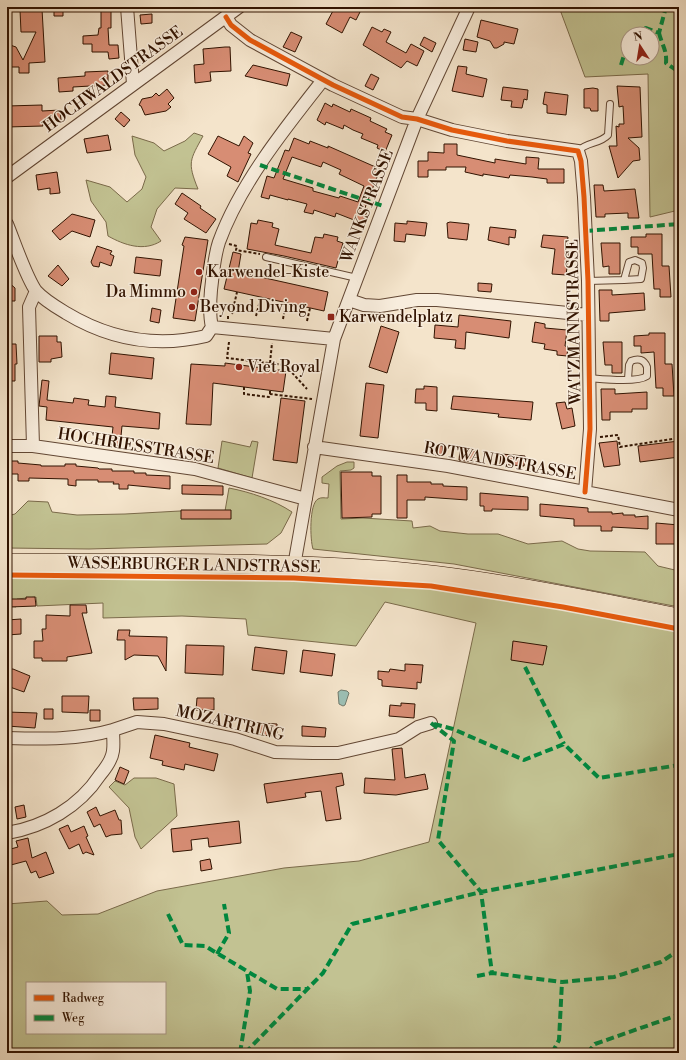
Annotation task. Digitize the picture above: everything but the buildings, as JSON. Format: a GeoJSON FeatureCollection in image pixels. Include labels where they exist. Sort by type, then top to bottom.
{"type":"FeatureCollection","features":[{"type":"Feature","properties":{"kind":"main road","name":"WASSERBURGER LANDSTRASSE"},"geometry":{"type":"LineString","coordinates":[[7,563],[294,566],[378,570],[465,580],[679,618]]}},
{"type":"Feature","properties":{"kind":"street"},"geometry":{"type":"LineString","coordinates":[[127,7],[133,84]]}},
{"type":"Feature","properties":{"kind":"street","name":"HOCHWALDSTRASSE"},"geometry":{"type":"LineString","coordinates":[[7,177],[239,7]]}},
{"type":"Feature","properties":{"kind":"street","name":"WANKSTRASSE"},"geometry":{"type":"LineString","coordinates":[[294,566],[322,400],[334,339],[417,119],[470,7]]}},
{"type":"Feature","properties":{"kind":"street"},"geometry":{"type":"LineString","coordinates":[[226,17],[231,25],[250,40],[323,80],[402,117],[417,119],[452,130],[500,140],[578,151]]}},
{"type":"Feature","properties":{"kind":"street"},"geometry":{"type":"LineString","coordinates":[[7,224],[36,291],[53,306],[101,331],[131,340],[192,339],[206,336],[212,326],[210,307],[213,272],[219,243],[231,215],[260,165],[323,80]]}},
{"type":"Feature","properties":{"kind":"street","name":"WATZMANNSTRASSE"},"geometry":{"type":"LineString","coordinates":[[578,151],[581,161],[584,197],[588,281],[590,429],[586,492]]}},
{"type":"Feature","properties":{"kind":"street"},"geometry":{"type":"LineString","coordinates":[[33,446],[29,307],[36,291]]}},
{"type":"Feature","properties":{"kind":"street"},"geometry":{"type":"LineString","coordinates":[[349,300],[364,305],[380,306],[416,300],[436,300],[588,315]]}},
{"type":"Feature","properties":{"kind":"street"},"geometry":{"type":"LineString","coordinates":[[212,326],[334,339]]}},
{"type":"Feature","properties":{"kind":"street","name":"HOCHRIESSTRASSE"},"geometry":{"type":"LineString","coordinates":[[7,446],[33,446],[195,470],[306,499]]}},
{"type":"Feature","properties":{"kind":"street","name":"ROTWANDSTRASSE"},"geometry":{"type":"LineString","coordinates":[[314,447],[448,466],[679,510]]}},
{"type":"Feature","properties":{"kind":"street","name":"MOZARTRING"},"geometry":{"type":"LineString","coordinates":[[7,738],[67,738],[96,735],[137,722],[164,724],[235,739],[275,752],[338,753],[399,739],[418,727],[431,723]]}},
{"type":"Feature","properties":{"kind":"street"},"geometry":{"type":"LineString","coordinates":[[7,833],[18,831],[43,822],[68,809],[90,791],[105,769],[113,751],[113,730]]}},
{"type":"Feature","properties":{"kind":"lane"},"geometry":{"type":"LineString","coordinates":[[578,151],[584,145],[600,140],[608,135],[610,104]]}},
{"type":"Feature","properties":{"kind":"lane"},"geometry":{"type":"LineString","coordinates":[[266,257],[357,278]]}},
{"type":"Feature","properties":{"kind":"lane","name":"WATZMANNSTRASSE"},"geometry":{"type":"LineString","coordinates":[[588,281],[624,280]]}},
{"type":"Feature","properties":{"kind":"lane"},"geometry":{"type":"LineString","coordinates":[[589,378],[628,379]]}},
{"type":"Feature","properties":{"kind":"path"},"geometry":{"type":"LineString","coordinates":[[236,250],[247,253],[248,251],[265,255],[266,257]]}},
{"type":"Feature","properties":{"kind":"path"},"geometry":{"type":"LineString","coordinates":[[232,314],[237,292]]}},
{"type":"Feature","properties":{"kind":"path"},"geometry":{"type":"LineString","coordinates":[[256,316],[261,298]]}},
{"type":"Feature","properties":{"kind":"path"},"geometry":{"type":"LineString","coordinates":[[283,319],[286,303]]}},
{"type":"Feature","properties":{"kind":"path"},"geometry":{"type":"LineString","coordinates":[[307,321],[310,308]]}},
{"type":"Feature","properties":{"kind":"path"},"geometry":{"type":"LineString","coordinates":[[229,342],[227,358],[285,365],[307,389]]}},
{"type":"Feature","properties":{"kind":"path"},"geometry":{"type":"LineString","coordinates":[[270,363],[272,346]]}},
{"type":"Feature","properties":{"kind":"path"},"geometry":{"type":"LineString","coordinates":[[244,386],[244,394],[269,397],[270,394],[322,400]]}},
{"type":"Feature","properties":{"kind":"path"},"geometry":{"type":"LineString","coordinates":[[599,438],[618,435],[620,447],[679,438]]}},
{"type":"Feature","properties":{"kind":"green space"},"geometry":{"type":"Polygon","coordinates":[[[559,7],[679,7],[679,210],[650,217],[648,74],[585,77],[559,7]]]}},
{"type":"Feature","properties":{"kind":"green space"},"geometry":{"type":"Polygon","coordinates":[[[194,133],[203,136],[193,156],[191,167],[198,189],[175,188],[157,209],[151,227],[161,241],[141,247],[121,242],[108,236],[106,222],[91,201],[86,180],[110,187],[127,202],[142,189],[146,177],[135,155],[132,136],[154,143],[164,151],[185,141],[194,133]]]}},
{"type":"Feature","properties":{"kind":"green space"},"geometry":{"type":"Polygon","coordinates":[[[222,441],[250,447],[252,441],[258,442],[252,478],[218,468],[222,441]]]}},
{"type":"Feature","properties":{"kind":"green space"},"geometry":{"type":"Polygon","coordinates":[[[347,462],[354,462],[354,468],[351,470],[340,471],[341,519],[363,518],[412,521],[413,528],[430,526],[440,531],[468,534],[498,534],[528,544],[562,541],[578,549],[590,551],[645,552],[658,566],[679,571],[679,607],[454,564],[313,549],[311,531],[313,508],[318,499],[328,498],[329,484],[322,483],[322,477],[337,466],[347,462]]]}},
{"type":"Feature","properties":{"kind":"green space"},"geometry":{"type":"Polygon","coordinates":[[[229,488],[262,497],[292,512],[281,533],[267,544],[89,549],[7,548],[7,516],[15,514],[28,501],[48,502],[52,512],[77,515],[180,511],[215,518],[225,511],[229,488]]]}},
{"type":"Feature","properties":{"kind":"green space"},"geometry":{"type":"Polygon","coordinates":[[[7,577],[295,581],[431,588],[562,609],[679,632],[679,1053],[7,1053],[7,904],[47,901],[62,915],[98,914],[157,891],[284,868],[359,861],[429,842],[476,623],[385,602],[356,646],[248,635],[246,619],[182,616],[103,618],[103,603],[37,606],[36,597],[17,599],[16,607],[7,606],[7,577]]]}},
{"type":"Feature","properties":{"kind":"green space"},"geometry":{"type":"Polygon","coordinates":[[[134,778],[156,778],[174,784],[177,816],[141,849],[135,837],[129,808],[109,787],[115,781],[125,785],[134,778]]]}},
{"type":"Feature","properties":{"kind":"water"},"geometry":{"type":"Polygon","coordinates":[[[341,690],[349,693],[345,705],[343,706],[339,704],[338,692],[341,690]]]}},
{"type":"Feature","properties":{"kind":"marked path"},"geometry":{"type":"LineString","coordinates":[[660,29],[666,7]]}},
{"type":"Feature","properties":{"kind":"marked path"},"geometry":{"type":"LineString","coordinates":[[660,36],[665,51],[666,63],[679,72]]}},
{"type":"Feature","properties":{"kind":"marked path"},"geometry":{"type":"LineString","coordinates":[[260,165],[383,206]]}},
{"type":"Feature","properties":{"kind":"marked path"},"geometry":{"type":"LineString","coordinates":[[585,231],[679,224]]}},
{"type":"Feature","properties":{"kind":"marked path"},"geometry":{"type":"LineString","coordinates":[[525,667],[564,744]]}},
{"type":"Feature","properties":{"kind":"marked path"},"geometry":{"type":"LineString","coordinates":[[431,723],[454,741],[438,840],[481,892],[492,973]]}},
{"type":"Feature","properties":{"kind":"marked path"},"geometry":{"type":"LineString","coordinates":[[434,724],[453,729],[524,760],[564,744],[599,778],[679,765]]}},
{"type":"Feature","properties":{"kind":"marked path"},"geometry":{"type":"LineString","coordinates":[[245,1053],[323,973],[352,924],[481,892],[679,854]]}},
{"type":"Feature","properties":{"kind":"marked path"},"geometry":{"type":"LineString","coordinates":[[217,954],[229,933],[224,904]]}},
{"type":"Feature","properties":{"kind":"marked path"},"geometry":{"type":"LineString","coordinates":[[168,914],[183,945],[205,946],[277,989],[308,989]]}},
{"type":"Feature","properties":{"kind":"marked path"},"geometry":{"type":"LineString","coordinates":[[477,976],[492,973],[562,982],[614,977],[661,962],[679,950]]}},
{"type":"Feature","properties":{"kind":"marked path"},"geometry":{"type":"LineString","coordinates":[[240,1053],[250,991],[247,972]]}},
{"type":"Feature","properties":{"kind":"marked path"},"geometry":{"type":"LineString","coordinates":[[552,1053],[559,1040],[562,982]]}},
{"type":"Feature","properties":{"kind":"marked path"},"geometry":{"type":"LineString","coordinates":[[587,1053],[595,1044],[675,1016],[679,1012]]}},
{"type":"Feature","properties":{"kind":"cycle path"},"geometry":{"type":"LineString","coordinates":[[226,17],[231,25],[250,40],[333,85],[402,117],[417,119],[452,130],[507,141],[578,151],[581,161],[584,197],[588,281],[590,429],[585,492]]}},
{"type":"Feature","properties":{"kind":"cycle path"},"geometry":{"type":"LineString","coordinates":[[7,575],[294,578],[431,586],[563,607],[679,629]]}},
{"type":"Feature","properties":{"kind":"place","name":"Karwendel-Kiste"},"geometry":{"type":"Point","coordinates":[199,272]}},
{"type":"Feature","properties":{"kind":"place","name":"Da Mimmo"},"geometry":{"type":"Point","coordinates":[194,292]}},
{"type":"Feature","properties":{"kind":"place","name":"Beyond Diving"},"geometry":{"type":"Point","coordinates":[192,307]}},
{"type":"Feature","properties":{"kind":"place","name":"Karwendelplatz"},"geometry":{"type":"Point","coordinates":[331,317]}},
{"type":"Feature","properties":{"kind":"place","name":"Viet Royal"},"geometry":{"type":"Point","coordinates":[239,367]}}]}
